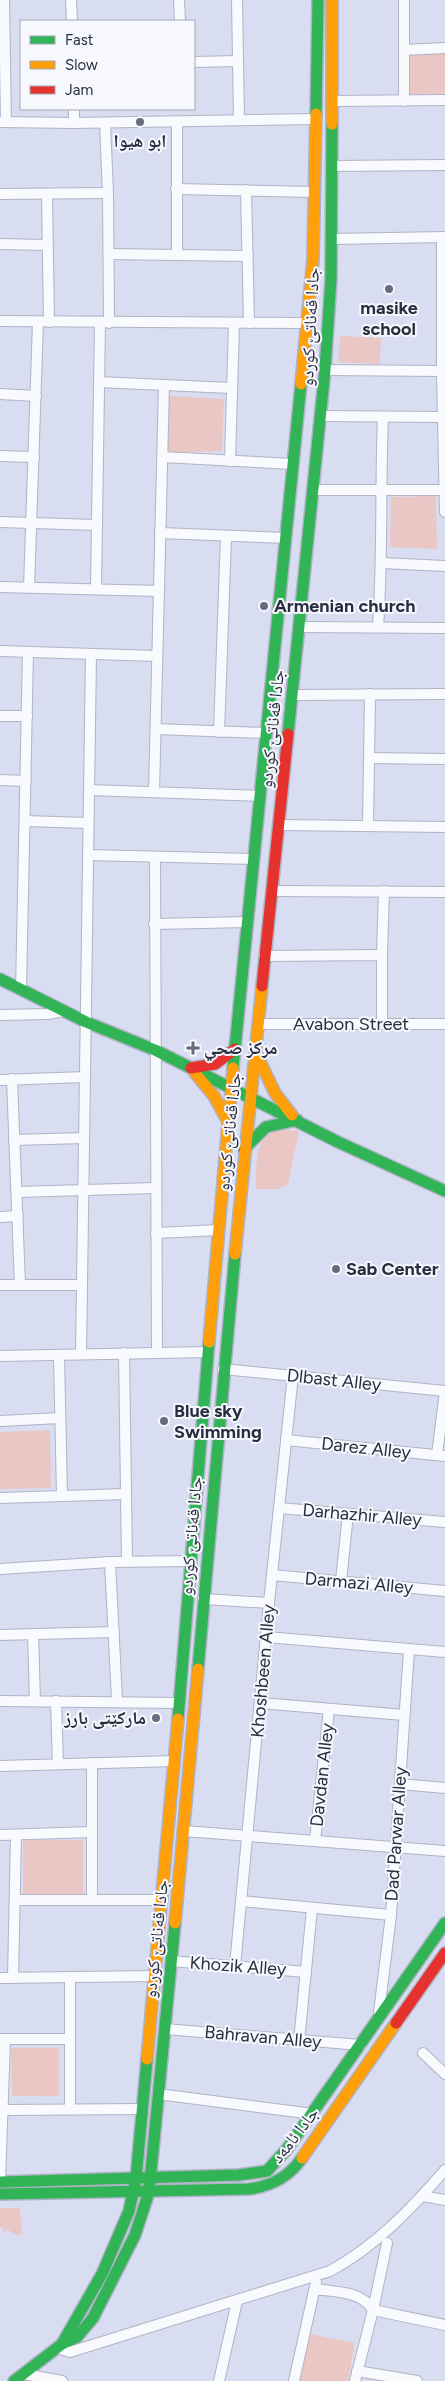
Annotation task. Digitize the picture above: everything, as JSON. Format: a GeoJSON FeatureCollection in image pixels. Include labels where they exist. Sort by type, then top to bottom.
{"type":"FeatureCollection","features":[{"type":"Feature","properties":{"kind":"street"},"geometry":{"type":"LineString","coordinates":[[4,0],[3,122],[105,123],[316,119]]}},
{"type":"Feature","properties":{"kind":"street"},"geometry":{"type":"LineString","coordinates":[[71,0],[72,20]]}},
{"type":"Feature","properties":{"kind":"street"},"geometry":{"type":"LineString","coordinates":[[179,0],[180,20]]}},
{"type":"Feature","properties":{"kind":"street"},"geometry":{"type":"LineString","coordinates":[[237,0],[239,120]]}},
{"type":"Feature","properties":{"kind":"street","name":"جادا قەناتێ کوردو"},"geometry":{"type":"LineString","coordinates":[[60,2346],[67,2330],[85,2306],[112,2255],[135,2193],[162,1900],[228,1122],[313,259],[318,0]]}},
{"type":"Feature","properties":{"kind":"street","name":"جادا قەناتێ کوردو"},"geometry":{"type":"LineString","coordinates":[[14,2381],[60,2346],[77,2337],[94,2318],[134,2235],[149,2192],[184,1831],[223,1369],[244,1148],[251,1098],[264,956],[293,695],[325,370],[331,239],[332,0]]}},
{"type":"Feature","properties":{"kind":"street"},"geometry":{"type":"LineString","coordinates":[[404,0],[404,100]]}},
{"type":"Feature","properties":{"kind":"street"},"geometry":{"type":"LineString","coordinates":[[404,50],[445,48]]}},
{"type":"Feature","properties":{"kind":"street"},"geometry":{"type":"LineString","coordinates":[[195,62],[238,61]]}},
{"type":"Feature","properties":{"kind":"street"},"geometry":{"type":"LineString","coordinates":[[332,101],[445,100]]}},
{"type":"Feature","properties":{"kind":"street"},"geometry":{"type":"LineString","coordinates":[[74,110],[74,123]]}},
{"type":"Feature","properties":{"kind":"street"},"geometry":{"type":"LineString","coordinates":[[177,122],[177,255]]}},
{"type":"Feature","properties":{"kind":"street"},"geometry":{"type":"LineString","coordinates":[[96,589],[100,382],[109,254],[105,123]]}},
{"type":"Feature","properties":{"kind":"street"},"geometry":{"type":"LineString","coordinates":[[332,166],[445,165]]}},
{"type":"Feature","properties":{"kind":"street"},"geometry":{"type":"LineString","coordinates":[[176,188],[314,192]]}},
{"type":"Feature","properties":{"kind":"street"},"geometry":{"type":"LineString","coordinates":[[246,190],[249,323]]}},
{"type":"Feature","properties":{"kind":"street"},"geometry":{"type":"LineString","coordinates":[[0,194],[108,193]]}},
{"type":"Feature","properties":{"kind":"street"},"geometry":{"type":"LineString","coordinates":[[46,195],[49,322]]}},
{"type":"Feature","properties":{"kind":"street"},"geometry":{"type":"LineString","coordinates":[[331,239],[444,237],[442,371],[445,512]]}},
{"type":"Feature","properties":{"kind":"street"},"geometry":{"type":"LineString","coordinates":[[0,244],[48,245]]}},
{"type":"Feature","properties":{"kind":"street"},"geometry":{"type":"LineString","coordinates":[[109,254],[248,256]]}},
{"type":"Feature","properties":{"kind":"street"},"geometry":{"type":"LineString","coordinates":[[0,321],[307,323]]}},
{"type":"Feature","properties":{"kind":"street"},"geometry":{"type":"LineString","coordinates":[[29,587],[33,523],[38,322]]}},
{"type":"Feature","properties":{"kind":"street"},"geometry":{"type":"LineString","coordinates":[[230,460],[234,323]]}},
{"type":"Feature","properties":{"kind":"street"},"geometry":{"type":"LineString","coordinates":[[325,370],[442,371]]}},
{"type":"Feature","properties":{"kind":"street"},"geometry":{"type":"LineString","coordinates":[[100,382],[231,388]]}},
{"type":"Feature","properties":{"kind":"street"},"geometry":{"type":"LineString","coordinates":[[154,792],[164,385]]}},
{"type":"Feature","properties":{"kind":"street"},"geometry":{"type":"LineString","coordinates":[[0,394],[36,396]]}},
{"type":"Feature","properties":{"kind":"street"},"geometry":{"type":"LineString","coordinates":[[321,416],[443,417]]}},
{"type":"Feature","properties":{"kind":"street"},"geometry":{"type":"LineString","coordinates":[[378,628],[382,563],[380,489],[383,416]]}},
{"type":"Feature","properties":{"kind":"street"},"geometry":{"type":"LineString","coordinates":[[0,456],[34,457]]}},
{"type":"Feature","properties":{"kind":"street"},"geometry":{"type":"LineString","coordinates":[[162,458],[293,464]]}},
{"type":"Feature","properties":{"kind":"street"},"geometry":{"type":"LineString","coordinates":[[313,490],[444,490]]}},
{"type":"Feature","properties":{"kind":"street"},"geometry":{"type":"LineString","coordinates":[[0,522],[96,525]]}},
{"type":"Feature","properties":{"kind":"street"},"geometry":{"type":"LineString","coordinates":[[160,533],[286,538]]}},
{"type":"Feature","properties":{"kind":"street"},"geometry":{"type":"LineString","coordinates":[[219,732],[226,536]]}},
{"type":"Feature","properties":{"kind":"street"},"geometry":{"type":"LineString","coordinates":[[382,563],[445,566]]}},
{"type":"Feature","properties":{"kind":"street"},"geometry":{"type":"LineString","coordinates":[[0,587],[159,591]]}},
{"type":"Feature","properties":{"kind":"street"},"geometry":{"type":"LineString","coordinates":[[300,627],[445,628]]}},
{"type":"Feature","properties":{"kind":"street"},"geometry":{"type":"LineString","coordinates":[[0,651],[158,656]]}},
{"type":"Feature","properties":{"kind":"street"},"geometry":{"type":"LineString","coordinates":[[21,990],[28,652]]}},
{"type":"Feature","properties":{"kind":"street"},"geometry":{"type":"LineString","coordinates":[[82,1354],[91,654]]}},
{"type":"Feature","properties":{"kind":"street"},"geometry":{"type":"LineString","coordinates":[[368,826],[370,694]]}},
{"type":"Feature","properties":{"kind":"street"},"geometry":{"type":"LineString","coordinates":[[293,695],[445,694]]}},
{"type":"Feature","properties":{"kind":"street"},"geometry":{"type":"LineString","coordinates":[[0,716],[27,716]]}},
{"type":"Feature","properties":{"kind":"street"},"geometry":{"type":"LineString","coordinates":[[156,729],[266,733]]}},
{"type":"Feature","properties":{"kind":"street"},"geometry":{"type":"LineString","coordinates":[[369,758],[445,759]]}},
{"type":"Feature","properties":{"kind":"street"},"geometry":{"type":"LineString","coordinates":[[0,780],[26,780]]}},
{"type":"Feature","properties":{"kind":"street"},"geometry":{"type":"LineString","coordinates":[[89,790],[260,796]]}},
{"type":"Feature","properties":{"kind":"street"},"geometry":{"type":"LineString","coordinates":[[24,821],[88,823]]}},
{"type":"Feature","properties":{"kind":"street"},"geometry":{"type":"LineString","coordinates":[[279,825],[445,827]]}},
{"type":"Feature","properties":{"kind":"street"},"geometry":{"type":"LineString","coordinates":[[88,855],[254,859]]}},
{"type":"Feature","properties":{"kind":"street"},"geometry":{"type":"LineString","coordinates":[[155,857],[156,1353]]}},
{"type":"Feature","properties":{"kind":"street"},"geometry":{"type":"LineString","coordinates":[[272,891],[445,892]]}},
{"type":"Feature","properties":{"kind":"street"},"geometry":{"type":"LineString","coordinates":[[382,1024],[384,891]]}},
{"type":"Feature","properties":{"kind":"street"},"geometry":{"type":"LineString","coordinates":[[154,924],[248,922]]}},
{"type":"Feature","properties":{"kind":"street"},"geometry":{"type":"LineString","coordinates":[[264,956],[382,955]]}},
{"type":"Feature","properties":{"kind":"street"},"geometry":{"type":"LineString","coordinates":[[0,979],[86,1022],[155,1050],[338,1142],[445,1190]]}},
{"type":"Feature","properties":{"kind":"street"},"geometry":{"type":"LineString","coordinates":[[0,1015],[48,1014],[64,1011]]}},
{"type":"Feature","properties":{"kind":"street","name":"Avabon Street"},"geometry":{"type":"LineString","coordinates":[[258,1024],[445,1024]]}},
{"type":"Feature","properties":{"kind":"street"},"geometry":{"type":"LineString","coordinates":[[191,1068],[212,1066],[224,1060],[235,1049]]}},
{"type":"Feature","properties":{"kind":"street"},"geometry":{"type":"LineString","coordinates":[[255,1050],[279,1101],[296,1120]]}},
{"type":"Feature","properties":{"kind":"street"},"geometry":{"type":"LineString","coordinates":[[191,1068],[214,1096],[228,1122]]}},
{"type":"Feature","properties":{"kind":"street"},"geometry":{"type":"LineString","coordinates":[[0,1080],[86,1077]]}},
{"type":"Feature","properties":{"kind":"street"},"geometry":{"type":"LineString","coordinates":[[12,1079],[20,1285]]}},
{"type":"Feature","properties":{"kind":"street"},"geometry":{"type":"LineString","coordinates":[[244,1148],[268,1124],[296,1120]]}},
{"type":"Feature","properties":{"kind":"street"},"geometry":{"type":"LineString","coordinates":[[14,1140],[84,1138]]}},
{"type":"Feature","properties":{"kind":"street"},"geometry":{"type":"LineString","coordinates":[[16,1192],[155,1188]]}},
{"type":"Feature","properties":{"kind":"street"},"geometry":{"type":"LineString","coordinates":[[0,1217],[18,1216]]}},
{"type":"Feature","properties":{"kind":"street"},"geometry":{"type":"LineString","coordinates":[[156,1233],[219,1230]]}},
{"type":"Feature","properties":{"kind":"street"},"geometry":{"type":"LineString","coordinates":[[0,1285],[82,1285]]}},
{"type":"Feature","properties":{"kind":"street"},"geometry":{"type":"LineString","coordinates":[[0,1356],[209,1352]]}},
{"type":"Feature","properties":{"kind":"street"},"geometry":{"type":"LineString","coordinates":[[124,1353],[127,1561]]}},
{"type":"Feature","properties":{"kind":"street"},"geometry":{"type":"LineString","coordinates":[[59,1354],[62,1496]]}},
{"type":"Feature","properties":{"kind":"street","name":"Dlbast Alley"},"geometry":{"type":"LineString","coordinates":[[223,1369],[445,1391]]}},
{"type":"Feature","properties":{"kind":"street","name":"Khoshbeen Alley"},"geometry":{"type":"LineString","coordinates":[[235,1966],[269,1603],[293,1375]]}},
{"type":"Feature","properties":{"kind":"street"},"geometry":{"type":"LineString","coordinates":[[441,1455],[445,1391]]}},
{"type":"Feature","properties":{"kind":"street"},"geometry":{"type":"LineString","coordinates":[[0,1421],[60,1418]]}},
{"type":"Feature","properties":{"kind":"street","name":"Darez Alley"},"geometry":{"type":"LineString","coordinates":[[286,1440],[441,1455]]}},
{"type":"Feature","properties":{"kind":"street"},"geometry":{"type":"LineString","coordinates":[[0,1498],[126,1494]]}},
{"type":"Feature","properties":{"kind":"street","name":"Darhazhir Alley"},"geometry":{"type":"LineString","coordinates":[[279,1508],[445,1522]]}},
{"type":"Feature","properties":{"kind":"street"},"geometry":{"type":"LineString","coordinates":[[341,1582],[348,1514]]}},
{"type":"Feature","properties":{"kind":"street"},"geometry":{"type":"LineString","coordinates":[[0,1569],[127,1561],[191,1561]]}},
{"type":"Feature","properties":{"kind":"street"},"geometry":{"type":"LineString","coordinates":[[110,1562],[117,1700]]}},
{"type":"Feature","properties":{"kind":"street","name":"Darmazi Alley"},"geometry":{"type":"LineString","coordinates":[[272,1575],[445,1591]]}},
{"type":"Feature","properties":{"kind":"street"},"geometry":{"type":"LineString","coordinates":[[203,1598],[269,1603]]}},
{"type":"Feature","properties":{"kind":"street"},"geometry":{"type":"LineString","coordinates":[[0,1635],[114,1632]]}},
{"type":"Feature","properties":{"kind":"street"},"geometry":{"type":"LineString","coordinates":[[33,1634],[36,1701]]}},
{"type":"Feature","properties":{"kind":"street"},"geometry":{"type":"LineString","coordinates":[[266,1637],[445,1652]]}},
{"type":"Feature","properties":{"kind":"street","name":"Dad Parwar Alley"},"geometry":{"type":"LineString","coordinates":[[379,2019],[391,1915],[409,1650]]}},
{"type":"Feature","properties":{"kind":"street"},"geometry":{"type":"LineString","coordinates":[[0,1701],[117,1700],[179,1703]]}},
{"type":"Feature","properties":{"kind":"street"},"geometry":{"type":"LineString","coordinates":[[56,1701],[58,1764]]}},
{"type":"Feature","properties":{"kind":"street","name":"Davdan Alley"},"geometry":{"type":"LineString","coordinates":[[260,1704],[404,1715]]}},
{"type":"Feature","properties":{"kind":"street","name":"Davdan Alley"},"geometry":{"type":"LineString","coordinates":[[315,1841],[329,1709]]}},
{"type":"Feature","properties":{"kind":"street"},"geometry":{"type":"LineString","coordinates":[[0,1766],[174,1761]]}},
{"type":"Feature","properties":{"kind":"street"},"geometry":{"type":"LineString","coordinates":[[92,1763],[92,1900]]}},
{"type":"Feature","properties":{"kind":"street"},"geometry":{"type":"LineString","coordinates":[[400,1784],[445,1788]]}},
{"type":"Feature","properties":{"kind":"street"},"geometry":{"type":"LineString","coordinates":[[184,1831],[445,1851]]}},
{"type":"Feature","properties":{"kind":"street"},"geometry":{"type":"LineString","coordinates":[[0,1835],[92,1832]]}},
{"type":"Feature","properties":{"kind":"street"},"geometry":{"type":"LineString","coordinates":[[13,1978],[16,1834]]}},
{"type":"Feature","properties":{"kind":"street"},"geometry":{"type":"LineString","coordinates":[[14,1900],[162,1900]]}},
{"type":"Feature","properties":{"kind":"street"},"geometry":{"type":"LineString","coordinates":[[241,1901],[391,1915]]}},
{"type":"Feature","properties":{"kind":"street"},"geometry":{"type":"LineString","coordinates":[[299,2041],[312,1909]]}},
{"type":"Feature","properties":{"kind":"street","name":"جادا ئامەد"},"geometry":{"type":"LineString","coordinates":[[0,2182],[239,2175],[264,2172],[278,2162],[445,1924]]}},
{"type":"Feature","properties":{"kind":"street","name":"جادا ئامەد"},"geometry":{"type":"LineString","coordinates":[[0,2194],[135,2193],[248,2189],[266,2187],[284,2178],[294,2169],[318,2137],[445,1953]]}},
{"type":"Feature","properties":{"kind":"street","name":"Khozik Alley"},"geometry":{"type":"LineString","coordinates":[[171,1961],[306,1972]]}},
{"type":"Feature","properties":{"kind":"street"},"geometry":{"type":"LineString","coordinates":[[0,1978],[155,1976]]}},
{"type":"Feature","properties":{"kind":"street"},"geometry":{"type":"LineString","coordinates":[[70,1978],[70,2109]]}},
{"type":"Feature","properties":{"kind":"street","name":"Bahravan Alley"},"geometry":{"type":"LineString","coordinates":[[165,2029],[361,2046]]}},
{"type":"Feature","properties":{"kind":"street"},"geometry":{"type":"LineString","coordinates":[[0,2182],[3,2039],[70,2039]]}},
{"type":"Feature","properties":{"kind":"street"},"geometry":{"type":"LineString","coordinates":[[423,2053],[445,2074]]}},
{"type":"Feature","properties":{"kind":"street"},"geometry":{"type":"LineString","coordinates":[[158,2094],[313,2114]]}},
{"type":"Feature","properties":{"kind":"street"},"geometry":{"type":"LineString","coordinates":[[3,2110],[143,2109]]}},
{"type":"Feature","properties":{"kind":"street"},"geometry":{"type":"LineString","coordinates":[[60,2346],[70,2352],[318,2276],[354,2257],[423,2196],[445,2170]]}},
{"type":"Feature","properties":{"kind":"street"},"geometry":{"type":"LineString","coordinates":[[423,2196],[445,2200]]}},
{"type":"Feature","properties":{"kind":"street"},"geometry":{"type":"LineString","coordinates":[[387,2243],[373,2310],[356,2376],[416,2381]]}},
{"type":"Feature","properties":{"kind":"street"},"geometry":{"type":"LineString","coordinates":[[294,2381],[318,2276]]}},
{"type":"Feature","properties":{"kind":"street"},"geometry":{"type":"LineString","coordinates":[[315,2289],[361,2297],[369,2303],[373,2310],[445,2325]]}},
{"type":"Feature","properties":{"kind":"street"},"geometry":{"type":"LineString","coordinates":[[219,2381],[237,2301]]}},
{"type":"Feature","properties":{"kind":"street"},"geometry":{"type":"LineString","coordinates":[[24,2374],[62,2381]]}},
{"type":"Feature","properties":{"kind":"shaded area"},"geometry":{"type":"Polygon","coordinates":[[[409,53],[445,53],[445,94],[410,94],[409,53]]]}},
{"type":"Feature","properties":{"kind":"shaded area"},"geometry":{"type":"Polygon","coordinates":[[[340,336],[381,338],[380,364],[338,362],[340,336]]]}},
{"type":"Feature","properties":{"kind":"shaded area"},"geometry":{"type":"Polygon","coordinates":[[[168,396],[224,399],[222,451],[166,453],[168,396]]]}},
{"type":"Feature","properties":{"kind":"shaded area"},"geometry":{"type":"Polygon","coordinates":[[[436,496],[437,549],[390,547],[391,497],[436,496]]]}},
{"type":"Feature","properties":{"kind":"shaded area"},"geometry":{"type":"Polygon","coordinates":[[[279,1129],[299,1131],[288,1184],[279,1189],[256,1189],[257,1162],[260,1146],[270,1134],[279,1129]]]}},
{"type":"Feature","properties":{"kind":"shaded area"},"geometry":{"type":"Polygon","coordinates":[[[50,1430],[51,1488],[0,1489],[0,1432],[50,1430]]]}},
{"type":"Feature","properties":{"kind":"shaded area"},"geometry":{"type":"Polygon","coordinates":[[[23,1840],[83,1840],[83,1894],[23,1895],[23,1840]]]}},
{"type":"Feature","properties":{"kind":"shaded area"},"geometry":{"type":"Polygon","coordinates":[[[11,2048],[59,2048],[59,2096],[12,2096],[11,2048]]]}},
{"type":"Feature","properties":{"kind":"shaded area"},"geometry":{"type":"Polygon","coordinates":[[[0,2208],[20,2208],[22,2233],[18,2236],[9,2231],[8,2228],[6,2233],[3,2232],[3,2228],[0,2227],[0,2208]]]}},
{"type":"Feature","properties":{"kind":"shaded area"},"geometry":{"type":"Polygon","coordinates":[[[300,2332],[355,2343],[348,2381],[290,2381],[300,2332]]]}},
{"type":"Feature","properties":{"kind":"traffic: fast"},"geometry":{"type":"LineString","coordinates":[[316,114],[318,0]]}},
{"type":"Feature","properties":{"kind":"traffic: fast"},"geometry":{"type":"LineString","coordinates":[[288,734],[325,370],[331,279],[332,124]]}},
{"type":"Feature","properties":{"kind":"traffic: fast"},"geometry":{"type":"LineString","coordinates":[[233,1068],[301,384]]}},
{"type":"Feature","properties":{"kind":"traffic: fast"},"geometry":{"type":"LineString","coordinates":[[0,979],[86,1022],[155,1050],[338,1142],[445,1191]]}},
{"type":"Feature","properties":{"kind":"traffic: fast"},"geometry":{"type":"LineString","coordinates":[[244,1149],[266,1127],[297,1120]]}},
{"type":"Feature","properties":{"kind":"traffic: fast"},"geometry":{"type":"LineString","coordinates":[[198,1669],[235,1254]]}},
{"type":"Feature","properties":{"kind":"traffic: fast"},"geometry":{"type":"LineString","coordinates":[[178,1719],[209,1342]]}},
{"type":"Feature","properties":{"kind":"traffic: fast"},"geometry":{"type":"LineString","coordinates":[[14,2381],[62,2344],[77,2337],[93,2318],[135,2235],[149,2192],[175,1923]]}},
{"type":"Feature","properties":{"kind":"traffic: fast"},"geometry":{"type":"LineString","coordinates":[[0,2182],[239,2175],[267,2171],[287,2149],[445,1923]]}},
{"type":"Feature","properties":{"kind":"traffic: fast"},"geometry":{"type":"LineString","coordinates":[[62,2344],[102,2274],[129,2211],[136,2178],[147,2059]]}},
{"type":"Feature","properties":{"kind":"traffic: fast"},"geometry":{"type":"LineString","coordinates":[[0,2194],[249,2189],[265,2186],[286,2175],[302,2158]]}},
{"type":"Feature","properties":{"kind":"traffic: slow"},"geometry":{"type":"LineString","coordinates":[[332,0],[332,124]]}},
{"type":"Feature","properties":{"kind":"traffic: slow"},"geometry":{"type":"LineString","coordinates":[[301,384],[313,259],[316,114]]}},
{"type":"Feature","properties":{"kind":"traffic: slow"},"geometry":{"type":"LineString","coordinates":[[235,1254],[262,986]]}},
{"type":"Feature","properties":{"kind":"traffic: slow"},"geometry":{"type":"LineString","coordinates":[[255,1051],[275,1093],[292,1115]]}},
{"type":"Feature","properties":{"kind":"traffic: slow"},"geometry":{"type":"LineString","coordinates":[[209,1342],[233,1068]]}},
{"type":"Feature","properties":{"kind":"traffic: slow"},"geometry":{"type":"LineString","coordinates":[[195,1073],[214,1096],[228,1122]]}},
{"type":"Feature","properties":{"kind":"traffic: slow"},"geometry":{"type":"LineString","coordinates":[[175,1923],[198,1669]]}},
{"type":"Feature","properties":{"kind":"traffic: slow"},"geometry":{"type":"LineString","coordinates":[[147,2059],[178,1719]]}},
{"type":"Feature","properties":{"kind":"traffic: slow"},"geometry":{"type":"LineString","coordinates":[[302,2158],[396,2023]]}},
{"type":"Feature","properties":{"kind":"traffic: jam"},"geometry":{"type":"LineString","coordinates":[[262,986],[288,734]]}},
{"type":"Feature","properties":{"kind":"traffic: jam"},"geometry":{"type":"LineString","coordinates":[[191,1068],[215,1064],[235,1049]]}},
{"type":"Feature","properties":{"kind":"traffic: jam"},"geometry":{"type":"LineString","coordinates":[[396,2023],[445,1953]]}},
{"type":"Feature","properties":{"kind":"place","name":"ابو هيوا"},"geometry":{"type":"Point","coordinates":[140,122]}},
{"type":"Feature","properties":{"kind":"place","name":"masike school"},"geometry":{"type":"Point","coordinates":[389,289]}},
{"type":"Feature","properties":{"kind":"place","name":"Armenian church"},"geometry":{"type":"Point","coordinates":[264,606]}},
{"type":"Feature","properties":{"kind":"place","name":"مركز صحي"},"geometry":{"type":"Point","coordinates":[193,1048]}},
{"type":"Feature","properties":{"kind":"place","name":"Sab Center"},"geometry":{"type":"Point","coordinates":[336,1269]}},
{"type":"Feature","properties":{"kind":"place","name":"Blue sky Swimming"},"geometry":{"type":"Point","coordinates":[164,1421]}},
{"type":"Feature","properties":{"kind":"place","name":"مارکێتی بارز"},"geometry":{"type":"Point","coordinates":[156,1718]}}]}
